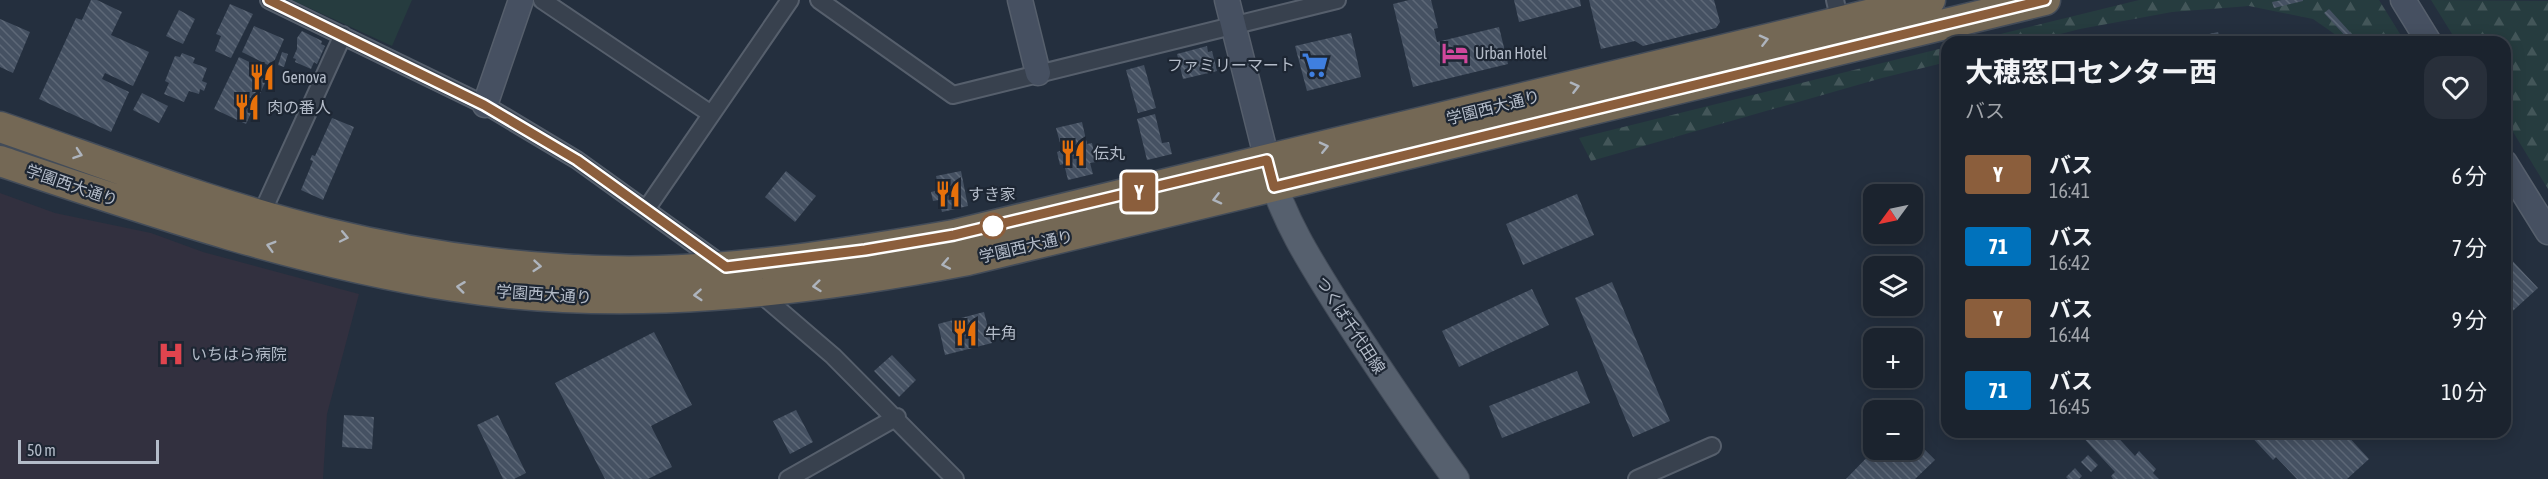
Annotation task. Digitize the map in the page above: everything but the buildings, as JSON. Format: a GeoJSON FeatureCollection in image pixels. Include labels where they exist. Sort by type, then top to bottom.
{"type":"FeatureCollection","features":[{"type":"Feature","properties":{"kind":"highway","name":"学園西大通り"},"geometry":{"type":"LineString","coordinates":[[0,160],[124,203],[286,251],[376,272],[456,286],[536,295],[602,298],[672,297],[756,291],[854,281],[968,260],[1838,11],[1930,0]]}},
{"type":"Feature","properties":{"kind":"highway","name":"学園西大通り"},"geometry":{"type":"LineString","coordinates":[[0,127],[261,215],[326,233],[430,254],[596,271],[657,271],[726,267],[854,252],[954,235],[1270,173],[2045,0]]}},
{"type":"Feature","properties":{"kind":"main road","name":"つくば千代田線"},"geometry":{"type":"LineString","coordinates":[[1270,173],[1287,221],[1302,247],[1380,370],[1456,479]]}},
{"type":"Feature","properties":{"kind":"street"},"geometry":{"type":"LineString","coordinates":[[269,0],[484,105],[577,160],[647,208],[726,267],[833,356],[897,417],[955,479]]}},
{"type":"Feature","properties":{"kind":"street"},"geometry":{"type":"LineString","coordinates":[[484,105],[521,0]]}},
{"type":"Feature","properties":{"kind":"street"},"geometry":{"type":"LineString","coordinates":[[542,0],[711,114]]}},
{"type":"Feature","properties":{"kind":"street"},"geometry":{"type":"LineString","coordinates":[[647,208],[790,0]]}},
{"type":"Feature","properties":{"kind":"street"},"geometry":{"type":"LineString","coordinates":[[819,0],[953,95],[1336,0]]}},
{"type":"Feature","properties":{"kind":"street"},"geometry":{"type":"LineString","coordinates":[[1020,0],[1038,73]]}},
{"type":"Feature","properties":{"kind":"street"},"geometry":{"type":"LineString","coordinates":[[1227,0],[1270,173]]}},
{"type":"Feature","properties":{"kind":"street"},"geometry":{"type":"LineString","coordinates":[[2403,0],[2425,36]]}},
{"type":"Feature","properties":{"kind":"street"},"geometry":{"type":"LineString","coordinates":[[261,215],[343,36]]}},
{"type":"Feature","properties":{"kind":"street"},"geometry":{"type":"LineString","coordinates":[[2511,173],[2548,232]]}},
{"type":"Feature","properties":{"kind":"street"},"geometry":{"type":"LineString","coordinates":[[788,479],[897,417]]}},
{"type":"Feature","properties":{"kind":"street"},"geometry":{"type":"LineString","coordinates":[[1637,479],[1712,446]]}},
{"type":"Feature","properties":{"kind":"shaded area","name":"いちはら病院"},"geometry":{"type":"Polygon","coordinates":[[[0,193],[55,213],[151,233],[203,252],[359,294],[327,414],[323,479],[0,479],[0,193]]]}},
{"type":"Feature","properties":{"kind":"green space"},"geometry":{"type":"Polygon","coordinates":[[[292,0],[412,0],[392,46],[292,0]]]}},
{"type":"Feature","properties":{"kind":"green space"},"geometry":{"type":"Polygon","coordinates":[[[2139,0],[2379,0],[2401,36],[2337,36],[2313,19],[2249,6],[2172,12],[2053,36],[1992,36],[2139,0]]]}},
{"type":"Feature","properties":{"kind":"green space"},"geometry":{"type":"Polygon","coordinates":[[[2431,0],[2548,1],[2548,189],[2511,129],[2511,36],[2453,36],[2431,0]]]}},
{"type":"Feature","properties":{"kind":"green space"},"geometry":{"type":"Polygon","coordinates":[[[1941,48],[1941,63],[1882,78],[1591,161],[1579,138],[1941,48]]]}},
{"type":"Feature","properties":{"kind":"bus line","name":"Y"},"geometry":{"type":"LineString","coordinates":[[269,0],[374,49],[484,105],[577,160],[647,208],[726,267],[797,260],[954,235],[1075,208],[1267,160],[1274,187],[2045,0]]}},
{"type":"Feature","properties":{"kind":"place","name":"Urban Hotel"},"geometry":{"type":"Point","coordinates":[1455,53]}},
{"type":"Feature","properties":{"kind":"place","name":"ファミリーマート"},"geometry":{"type":"Point","coordinates":[1315,65]}},
{"type":"Feature","properties":{"kind":"place","name":"Genova"},"geometry":{"type":"Point","coordinates":[262,77]}},
{"type":"Feature","properties":{"kind":"place","name":"肉の番人"},"geometry":{"type":"Point","coordinates":[247,107]}},
{"type":"Feature","properties":{"kind":"place","name":"伝丸"},"geometry":{"type":"Point","coordinates":[1073,153]}},
{"type":"Feature","properties":{"kind":"place","name":"すき家"},"geometry":{"type":"Point","coordinates":[948,194]}},
{"type":"Feature","properties":{"kind":"place","name":"牛角"},"geometry":{"type":"Point","coordinates":[965,333]}},
{"type":"Feature","properties":{"kind":"place","name":"いちはら病院"},"geometry":{"type":"Point","coordinates":[171,354]}}]}
